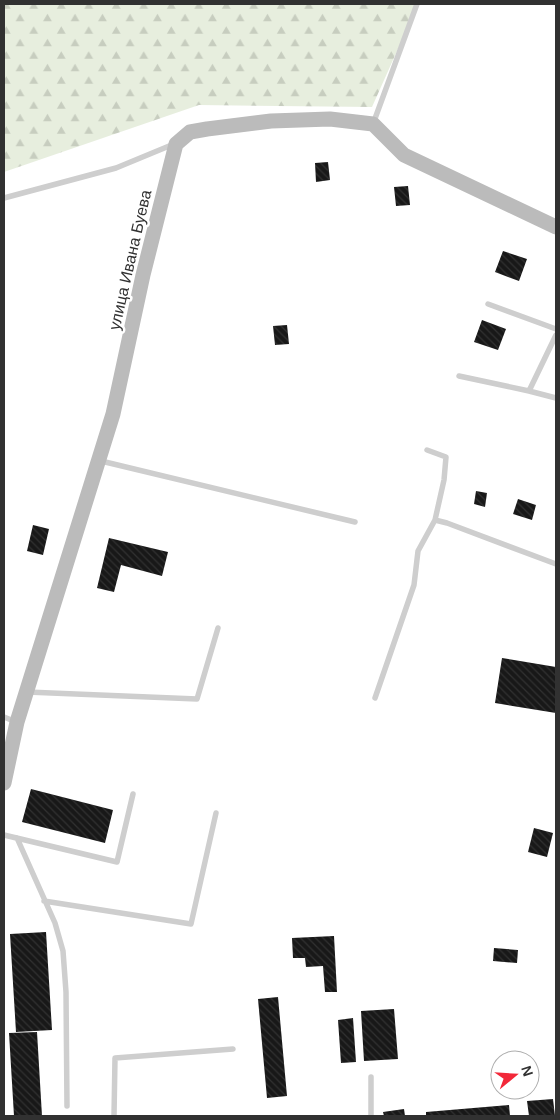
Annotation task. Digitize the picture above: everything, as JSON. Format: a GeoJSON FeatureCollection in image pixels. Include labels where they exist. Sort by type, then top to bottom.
{"type":"FeatureCollection","features":[{"type":"Feature","properties":{"kind":"street"},"geometry":{"type":"LineString","coordinates":[[176,144],[190,132],[207,128],[271,121],[330,119],[373,124],[404,155],[556,226]]}},
{"type":"Feature","properties":{"kind":"street","name":"улица Ивана Буева"},"geometry":{"type":"LineString","coordinates":[[4,783],[11,720],[27,692],[113,414],[143,275],[176,144]]}},
{"type":"Feature","properties":{"kind":"lane"},"geometry":{"type":"LineString","coordinates":[[373,124],[418,4]]}},
{"type":"Feature","properties":{"kind":"lane"},"geometry":{"type":"LineString","coordinates":[[4,198],[116,168],[176,144]]}},
{"type":"Feature","properties":{"kind":"lane"},"geometry":{"type":"LineString","coordinates":[[488,304],[556,329]]}},
{"type":"Feature","properties":{"kind":"lane"},"geometry":{"type":"LineString","coordinates":[[529,391],[556,335]]}},
{"type":"Feature","properties":{"kind":"lane"},"geometry":{"type":"LineString","coordinates":[[459,376],[556,398]]}},
{"type":"Feature","properties":{"kind":"lane"},"geometry":{"type":"LineString","coordinates":[[375,698],[414,585],[418,550],[435,520],[444,480],[446,457],[427,450]]}},
{"type":"Feature","properties":{"kind":"lane"},"geometry":{"type":"LineString","coordinates":[[99,460],[355,522]]}},
{"type":"Feature","properties":{"kind":"lane"},"geometry":{"type":"LineString","coordinates":[[435,520],[556,564]]}},
{"type":"Feature","properties":{"kind":"lane"},"geometry":{"type":"LineString","coordinates":[[27,692],[197,699],[218,628]]}},
{"type":"Feature","properties":{"kind":"lane"},"geometry":{"type":"LineString","coordinates":[[4,835],[117,862],[133,794]]}},
{"type":"Feature","properties":{"kind":"lane"},"geometry":{"type":"LineString","coordinates":[[44,901],[190,924],[216,813]]}},
{"type":"Feature","properties":{"kind":"lane"},"geometry":{"type":"LineString","coordinates":[[17,838],[55,922],[63,951],[66,992],[67,1106]]}},
{"type":"Feature","properties":{"kind":"lane"},"geometry":{"type":"LineString","coordinates":[[114,1116],[115,1058],[233,1049]]}},
{"type":"Feature","properties":{"kind":"lane"},"geometry":{"type":"LineString","coordinates":[[371,1076],[371,1116]]}},
{"type":"Feature","properties":{"kind":"green space"},"geometry":{"type":"Polygon","coordinates":[[[4,4],[418,4],[372,107],[199,105],[4,172],[4,4]]]}},
{"type":"Feature","properties":{"kind":"building"},"geometry":{"type":"Polygon","coordinates":[[[328,162],[330,180],[316,182],[315,163],[328,162]]]}},
{"type":"Feature","properties":{"kind":"building"},"geometry":{"type":"Polygon","coordinates":[[[408,186],[410,205],[396,206],[394,187],[408,186]]]}},
{"type":"Feature","properties":{"kind":"building"},"geometry":{"type":"Polygon","coordinates":[[[503,251],[527,259],[519,281],[495,272],[503,251]]]}},
{"type":"Feature","properties":{"kind":"building"},"geometry":{"type":"Polygon","coordinates":[[[482,320],[506,329],[498,350],[474,342],[482,320]]]}},
{"type":"Feature","properties":{"kind":"building"},"geometry":{"type":"Polygon","coordinates":[[[287,325],[289,344],[275,345],[273,326],[287,325]]]}},
{"type":"Feature","properties":{"kind":"building"},"geometry":{"type":"Polygon","coordinates":[[[476,491],[487,493],[485,507],[474,504],[476,491]]]}},
{"type":"Feature","properties":{"kind":"building"},"geometry":{"type":"Polygon","coordinates":[[[518,499],[536,505],[532,520],[513,514],[518,499]]]}},
{"type":"Feature","properties":{"kind":"building"},"geometry":{"type":"Polygon","coordinates":[[[33,525],[49,529],[43,555],[27,551],[33,525]]]}},
{"type":"Feature","properties":{"kind":"building"},"geometry":{"type":"Polygon","coordinates":[[[109,538],[168,552],[162,576],[121,565],[114,592],[97,588],[109,538]]]}},
{"type":"Feature","properties":{"kind":"building"},"geometry":{"type":"Polygon","coordinates":[[[502,658],[556,667],[556,713],[495,703],[502,658]]]}},
{"type":"Feature","properties":{"kind":"building"},"geometry":{"type":"Polygon","coordinates":[[[31,789],[113,810],[105,843],[22,822],[31,789]]]}},
{"type":"Feature","properties":{"kind":"building"},"geometry":{"type":"Polygon","coordinates":[[[534,828],[553,833],[547,857],[528,852],[534,828]]]}},
{"type":"Feature","properties":{"kind":"building"},"geometry":{"type":"Polygon","coordinates":[[[46,932],[52,1030],[16,1032],[10,934],[46,932]]]}},
{"type":"Feature","properties":{"kind":"building"},"geometry":{"type":"Polygon","coordinates":[[[334,936],[337,992],[325,992],[323,966],[306,967],[305,958],[293,958],[292,938],[334,936]]]}},
{"type":"Feature","properties":{"kind":"building"},"geometry":{"type":"Polygon","coordinates":[[[494,948],[518,950],[517,963],[493,961],[494,948]]]}},
{"type":"Feature","properties":{"kind":"building"},"geometry":{"type":"Polygon","coordinates":[[[278,997],[287,1096],[267,1098],[258,999],[278,997]]]}},
{"type":"Feature","properties":{"kind":"building"},"geometry":{"type":"Polygon","coordinates":[[[394,1009],[398,1059],[364,1061],[361,1011],[394,1009]]]}},
{"type":"Feature","properties":{"kind":"building"},"geometry":{"type":"Polygon","coordinates":[[[353,1018],[356,1062],[341,1063],[338,1020],[353,1018]]]}},
{"type":"Feature","properties":{"kind":"building"},"geometry":{"type":"Polygon","coordinates":[[[37,1032],[42,1116],[14,1116],[9,1033],[37,1032]]]}},
{"type":"Feature","properties":{"kind":"building"},"geometry":{"type":"Polygon","coordinates":[[[553,1099],[555,1116],[529,1116],[527,1101],[553,1099]]]}},
{"type":"Feature","properties":{"kind":"building"},"geometry":{"type":"Polygon","coordinates":[[[509,1105],[510,1116],[426,1116],[426,1112],[509,1105]]]}},
{"type":"Feature","properties":{"kind":"building"},"geometry":{"type":"Polygon","coordinates":[[[404,1109],[405,1116],[384,1116],[383,1112],[404,1109]]]}}]}
